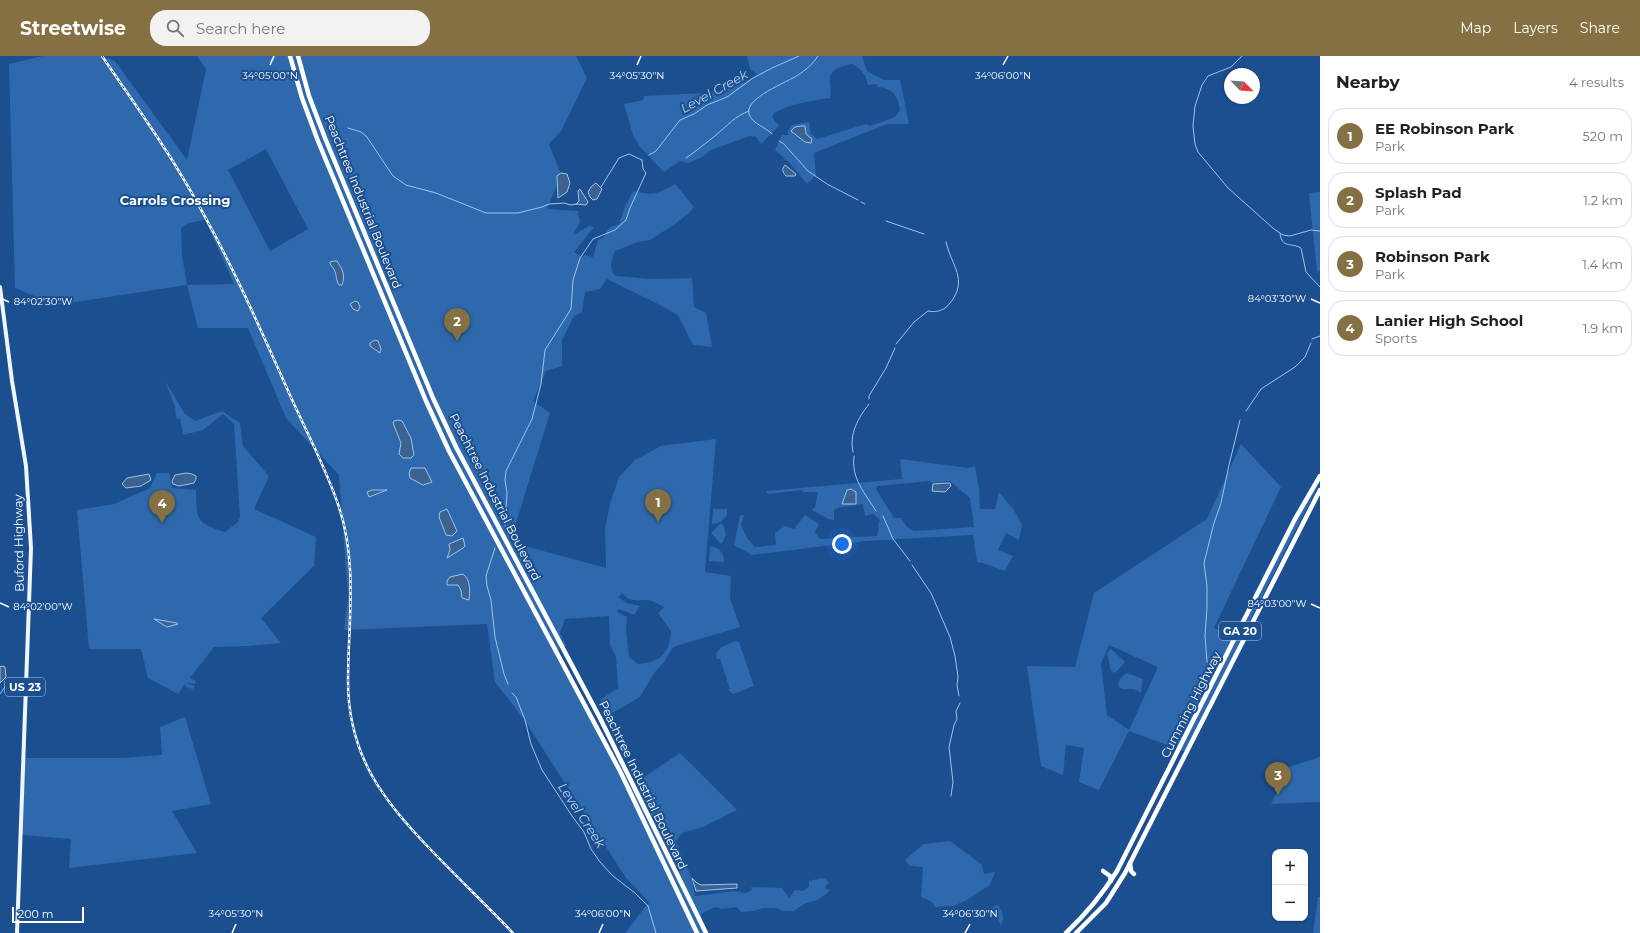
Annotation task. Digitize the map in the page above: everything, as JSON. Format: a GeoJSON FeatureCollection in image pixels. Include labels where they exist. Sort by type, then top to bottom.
{"type":"FeatureCollection","features":[{"type":"Feature","properties":{"kind":"highway","name":"Peachtree Industrial Boulevard"},"geometry":{"type":"LineString","coordinates":[[290,56],[302,98],[318,141],[426,401],[446,443],[627,785],[697,933]]}},
{"type":"Feature","properties":{"kind":"highway","name":"Peachtree Industrial Boulevard"},"geometry":{"type":"LineString","coordinates":[[298,56],[309,96],[325,138],[433,398],[456,447],[606,730],[706,933]]}},
{"type":"Feature","properties":{"kind":"highway","name":"Cumming Highway"},"geometry":{"type":"LineString","coordinates":[[1066,933],[1089,911],[1111,881],[1143,822],[1295,519],[1320,476]]}},
{"type":"Feature","properties":{"kind":"highway","name":"Cumming Highway"},"geometry":{"type":"LineString","coordinates":[[1076,933],[1106,903],[1130,862],[1320,490]]}},
{"type":"Feature","properties":{"kind":"highway"},"geometry":{"type":"LineString","coordinates":[[1130,862],[1131,871],[1134,874]]}},
{"type":"Feature","properties":{"kind":"highway"},"geometry":{"type":"LineString","coordinates":[[1103,871],[1110,876],[1111,881]]}},
{"type":"Feature","properties":{"kind":"main road","name":"Buford Highway"},"geometry":{"type":"LineString","coordinates":[[0,286],[12,381],[26,466],[31,548],[17,933]]}},
{"type":"Feature","properties":{"kind":"shaded area"},"geometry":{"type":"Polygon","coordinates":[[[43,56],[102,56],[115,61],[187,160],[206,69],[197,56],[576,56],[587,78],[561,131],[549,144],[561,175],[547,209],[578,211],[580,222],[573,235],[589,226],[594,227],[574,252],[582,257],[585,255],[593,257],[598,240],[603,238],[609,228],[619,224],[624,209],[633,191],[651,194],[660,192],[675,184],[694,207],[675,224],[650,240],[638,242],[615,251],[611,267],[615,276],[652,279],[692,278],[694,307],[706,313],[712,347],[693,345],[678,315],[607,279],[600,289],[585,292],[582,312],[574,316],[562,340],[562,366],[546,371],[533,401],[550,413],[510,542],[606,568],[605,529],[610,504],[619,477],[635,460],[661,446],[716,439],[705,572],[731,576],[730,598],[740,627],[673,647],[664,662],[654,673],[640,697],[607,716],[600,700],[618,688],[616,657],[610,645],[609,616],[565,619],[560,633],[566,645],[554,653],[608,748],[626,789],[680,753],[737,810],[703,827],[682,833],[676,841],[691,877],[695,896],[735,891],[745,893],[752,890],[751,887],[782,888],[789,898],[795,890],[803,891],[809,887],[809,881],[822,878],[827,880],[829,883],[826,885],[825,889],[830,890],[829,892],[817,900],[804,904],[794,911],[782,911],[777,908],[763,908],[754,911],[741,912],[737,907],[722,909],[715,907],[701,914],[704,933],[625,933],[649,902],[626,878],[523,718],[495,682],[487,624],[344,630],[348,596],[339,475],[286,418],[248,328],[198,328],[187,285],[56,305],[15,288],[9,64],[43,56]],[[266,149],[228,170],[270,251],[308,229],[266,149]],[[205,220],[189,223],[181,228],[182,255],[187,285],[234,284],[205,220]],[[622,593],[618,597],[627,603],[640,606],[634,615],[619,609],[617,612],[627,617],[626,629],[629,657],[638,664],[658,659],[666,651],[671,631],[658,613],[664,607],[649,600],[631,600],[622,593]]]}},
{"type":"Feature","properties":{"kind":"shaded area"},"geometry":{"type":"Polygon","coordinates":[[[747,56],[862,56],[867,71],[884,80],[900,80],[909,124],[887,124],[814,153],[816,175],[807,184],[789,162],[775,150],[782,135],[788,135],[788,131],[792,125],[809,122],[811,134],[817,139],[866,124],[870,126],[895,117],[900,110],[898,100],[894,93],[887,89],[878,87],[876,84],[868,85],[865,76],[861,71],[853,64],[850,64],[836,69],[831,75],[830,98],[809,101],[774,113],[772,117],[779,126],[761,144],[756,137],[750,136],[711,150],[702,157],[689,163],[680,161],[664,172],[641,148],[633,135],[624,104],[643,100],[644,96],[722,92],[758,75],[750,69],[747,56]]]}},
{"type":"Feature","properties":{"kind":"shaded area"},"geometry":{"type":"Polygon","coordinates":[[[805,126],[806,134],[812,139],[811,143],[805,142],[791,131],[795,127],[805,126]]]}},
{"type":"Feature","properties":{"kind":"shaded area"},"geometry":{"type":"Polygon","coordinates":[[[785,165],[796,174],[795,176],[786,176],[783,171],[785,165]]]}},
{"type":"Feature","properties":{"kind":"shaded area"},"geometry":{"type":"Polygon","coordinates":[[[561,173],[567,174],[570,183],[567,192],[558,198],[557,176],[561,173]]]}},
{"type":"Feature","properties":{"kind":"shaded area"},"geometry":{"type":"Polygon","coordinates":[[[596,183],[602,189],[597,199],[593,200],[588,192],[596,183]]]}},
{"type":"Feature","properties":{"kind":"shaded area"},"geometry":{"type":"Polygon","coordinates":[[[580,189],[588,202],[586,205],[576,204],[579,201],[578,191],[580,189]]]}},
{"type":"Feature","properties":{"kind":"shaded area"},"geometry":{"type":"Polygon","coordinates":[[[1320,192],[1320,271],[1317,272],[1309,193],[1320,192]]]}},
{"type":"Feature","properties":{"kind":"shaded area"},"geometry":{"type":"Polygon","coordinates":[[[337,261],[343,272],[344,278],[342,285],[339,285],[334,270],[330,264],[330,262],[337,261]]]}},
{"type":"Feature","properties":{"kind":"shaded area"},"geometry":{"type":"Polygon","coordinates":[[[355,301],[358,302],[360,307],[358,311],[353,309],[350,304],[355,301]]]}},
{"type":"Feature","properties":{"kind":"shaded area"},"geometry":{"type":"Polygon","coordinates":[[[375,340],[378,341],[381,349],[380,353],[370,346],[370,343],[375,340]]]}},
{"type":"Feature","properties":{"kind":"shaded area"},"geometry":{"type":"Polygon","coordinates":[[[165,381],[185,414],[195,421],[222,411],[240,423],[243,446],[269,476],[254,509],[316,537],[314,566],[261,618],[281,643],[214,647],[190,678],[196,681],[195,684],[186,683],[178,694],[148,678],[141,649],[89,649],[77,510],[114,504],[150,488],[157,473],[169,473],[172,488],[196,490],[198,514],[200,519],[208,526],[225,532],[238,522],[240,517],[234,424],[223,414],[203,430],[183,435],[180,419],[176,418],[175,407],[165,381]]]}},
{"type":"Feature","properties":{"kind":"shaded area"},"geometry":{"type":"Polygon","coordinates":[[[394,421],[402,421],[411,438],[414,455],[411,458],[403,458],[399,454],[401,443],[393,423],[394,421]]]}},
{"type":"Feature","properties":{"kind":"shaded area"},"geometry":{"type":"Polygon","coordinates":[[[1241,444],[1281,487],[1214,628],[1239,640],[1254,603],[1320,479],[1320,482],[1240,640],[1243,642],[1186,752],[1129,731],[1099,790],[1079,782],[1084,748],[1066,745],[1063,775],[1041,766],[1027,666],[1075,667],[1094,593],[1207,519],[1241,444]],[[1109,645],[1101,664],[1107,715],[1129,730],[1158,667],[1109,645]]]}},
{"type":"Feature","properties":{"kind":"shaded area"},"geometry":{"type":"Polygon","coordinates":[[[900,459],[968,468],[975,466],[979,488],[980,509],[995,509],[999,492],[1014,510],[1022,525],[1019,540],[1006,533],[998,550],[1013,556],[1005,571],[977,562],[973,535],[865,541],[752,555],[734,545],[740,515],[744,515],[741,525],[747,538],[755,547],[776,545],[775,533],[785,526],[794,529],[805,515],[819,524],[815,532],[820,539],[877,536],[880,520],[873,514],[865,516],[863,504],[840,507],[834,510],[834,520],[828,519],[812,510],[815,507],[818,492],[803,492],[803,490],[767,494],[766,491],[902,479],[900,459]],[[930,481],[877,486],[876,489],[894,518],[901,518],[907,527],[914,531],[974,527],[970,498],[950,481],[931,483],[930,481]]]}},
{"type":"Feature","properties":{"kind":"shaded area"},"geometry":{"type":"Polygon","coordinates":[[[411,468],[425,468],[432,482],[423,485],[410,478],[409,473],[411,468]]]}},
{"type":"Feature","properties":{"kind":"shaded area"},"geometry":{"type":"Polygon","coordinates":[[[186,473],[196,476],[194,483],[179,486],[173,484],[172,481],[175,475],[186,473]]]}},
{"type":"Feature","properties":{"kind":"shaded area"},"geometry":{"type":"Polygon","coordinates":[[[149,474],[151,480],[141,486],[126,488],[122,484],[127,478],[149,474]]]}},
{"type":"Feature","properties":{"kind":"shaded area"},"geometry":{"type":"Polygon","coordinates":[[[950,483],[951,486],[945,492],[932,491],[933,484],[950,483]]]}},
{"type":"Feature","properties":{"kind":"shaded area"},"geometry":{"type":"Polygon","coordinates":[[[851,489],[856,492],[856,504],[842,504],[847,490],[851,489]]]}},
{"type":"Feature","properties":{"kind":"shaded area"},"geometry":{"type":"Polygon","coordinates":[[[372,490],[387,490],[369,497],[367,492],[372,490]]]}},
{"type":"Feature","properties":{"kind":"shaded area"},"geometry":{"type":"Polygon","coordinates":[[[447,509],[457,531],[452,536],[446,535],[439,517],[440,512],[447,509]]]}},
{"type":"Feature","properties":{"kind":"shaded area"},"geometry":{"type":"Polygon","coordinates":[[[713,509],[727,509],[727,515],[721,522],[712,524],[713,509]]]}},
{"type":"Feature","properties":{"kind":"shaded area"},"geometry":{"type":"Polygon","coordinates":[[[721,523],[726,534],[721,544],[711,533],[721,523]]]}},
{"type":"Feature","properties":{"kind":"shaded area"},"geometry":{"type":"Polygon","coordinates":[[[463,538],[465,546],[447,558],[450,550],[449,544],[463,538]]]}},
{"type":"Feature","properties":{"kind":"shaded area"},"geometry":{"type":"Polygon","coordinates":[[[710,546],[720,551],[724,562],[709,561],[710,546]]]}},
{"type":"Feature","properties":{"kind":"shaded area"},"geometry":{"type":"Polygon","coordinates":[[[463,574],[469,583],[469,600],[462,598],[461,590],[458,585],[447,585],[447,581],[450,577],[463,574]]]}},
{"type":"Feature","properties":{"kind":"shaded area"},"geometry":{"type":"Polygon","coordinates":[[[154,619],[177,623],[178,624],[167,627],[154,619]]]}},
{"type":"Feature","properties":{"kind":"shaded area"},"geometry":{"type":"Polygon","coordinates":[[[736,641],[739,642],[754,686],[733,694],[727,689],[730,689],[720,659],[717,659],[716,654],[721,647],[736,641]]]}},
{"type":"Feature","properties":{"kind":"shaded area"},"geometry":{"type":"Polygon","coordinates":[[[1111,649],[1125,662],[1115,673],[1111,671],[1107,653],[1111,649]]]}},
{"type":"Feature","properties":{"kind":"shaded area"},"geometry":{"type":"Polygon","coordinates":[[[0,667],[5,667],[6,677],[0,683],[0,667]]]}},
{"type":"Feature","properties":{"kind":"shaded area"},"geometry":{"type":"Polygon","coordinates":[[[1127,673],[1143,679],[1141,693],[1134,689],[1122,689],[1119,687],[1119,681],[1127,673]]]}},
{"type":"Feature","properties":{"kind":"shaded area"},"geometry":{"type":"Polygon","coordinates":[[[186,683],[195,686],[193,689],[185,687],[186,683]]]}},
{"type":"Feature","properties":{"kind":"shaded area"},"geometry":{"type":"Polygon","coordinates":[[[185,717],[211,804],[172,811],[197,853],[69,868],[71,839],[22,835],[25,758],[122,758],[162,755],[160,727],[185,717]]]}},
{"type":"Feature","properties":{"kind":"shaded area"},"geometry":{"type":"Polygon","coordinates":[[[1320,757],[1320,802],[1271,804],[1289,767],[1320,757]]]}},
{"type":"Feature","properties":{"kind":"shaded area"},"geometry":{"type":"Polygon","coordinates":[[[950,841],[982,865],[984,874],[995,872],[990,885],[965,901],[953,906],[935,907],[932,902],[921,897],[923,867],[910,866],[905,860],[924,844],[950,841]]]}},
{"type":"Feature","properties":{"kind":"shaded area"},"geometry":{"type":"Polygon","coordinates":[[[692,878],[701,885],[737,884],[737,888],[696,891],[692,878]]]}},
{"type":"Feature","properties":{"kind":"shaded area"},"geometry":{"type":"Polygon","coordinates":[[[1318,897],[1320,897],[1320,933],[1313,933],[1318,897]]]}},
{"type":"Feature","properties":{"kind":"shaded area"},"geometry":{"type":"Polygon","coordinates":[[[998,905],[1003,915],[1001,925],[992,909],[994,906],[998,905]]]}},
{"type":"Feature","properties":{"kind":"waterway","name":"Level Creek"},"geometry":{"type":"LineString","coordinates":[[649,155],[656,151],[680,120],[694,114],[707,105],[727,97],[753,78],[799,56]]}},
{"type":"Feature","properties":{"kind":"waterway"},"geometry":{"type":"LineString","coordinates":[[772,134],[753,120],[749,114],[749,108],[760,96],[804,71],[818,56]]}},
{"type":"Feature","properties":{"kind":"waterway"},"geometry":{"type":"LineString","coordinates":[[1242,56],[1231,67],[1208,76],[1202,85],[1195,106],[1193,126],[1195,144],[1198,152],[1228,188],[1274,229],[1283,235],[1290,236],[1311,230],[1320,231]]}},
{"type":"Feature","properties":{"kind":"waterway"},"geometry":{"type":"LineString","coordinates":[[686,158],[735,118],[749,111]]}},
{"type":"Feature","properties":{"kind":"waterway"},"geometry":{"type":"LineString","coordinates":[[348,128],[361,132],[367,137],[393,176],[406,185],[436,193],[486,213],[518,213],[549,204],[577,204]]}},
{"type":"Feature","properties":{"kind":"waterway"},"geometry":{"type":"LineString","coordinates":[[779,141],[784,144],[808,171],[827,184],[858,200]]}},
{"type":"Feature","properties":{"kind":"waterway"},"geometry":{"type":"LineString","coordinates":[[601,187],[619,158],[629,154],[642,160]]}},
{"type":"Feature","properties":{"kind":"waterway","name":"Level Creek"},"geometry":{"type":"LineString","coordinates":[[505,526],[507,493],[505,480],[506,471],[532,419],[541,384],[545,350],[571,309],[573,280],[580,258],[593,239],[615,230],[626,220],[646,173],[643,169],[642,160]]}},
{"type":"Feature","properties":{"kind":"waterway"},"geometry":{"type":"LineString","coordinates":[[861,202],[865,204]]}},
{"type":"Feature","properties":{"kind":"waterway"},"geometry":{"type":"LineString","coordinates":[[886,221],[924,234]]}},
{"type":"Feature","properties":{"kind":"waterway"},"geometry":{"type":"LineString","coordinates":[[1280,234],[1283,242],[1301,248],[1306,272],[1320,287]]}},
{"type":"Feature","properties":{"kind":"waterway"},"geometry":{"type":"LineString","coordinates":[[896,344],[914,322],[928,311],[935,312],[943,309],[955,295],[958,287],[957,272],[946,242]]}},
{"type":"Feature","properties":{"kind":"waterway"},"geometry":{"type":"LineString","coordinates":[[1312,339],[1320,336]]}},
{"type":"Feature","properties":{"kind":"waterway"},"geometry":{"type":"LineString","coordinates":[[1246,411],[1261,389],[1295,367],[1305,357],[1311,343]]}},
{"type":"Feature","properties":{"kind":"waterway"},"geometry":{"type":"LineString","coordinates":[[869,399],[869,396],[886,368],[895,348]]}},
{"type":"Feature","properties":{"kind":"waterway"},"geometry":{"type":"LineString","coordinates":[[853,452],[852,439],[855,426],[869,404]]}},
{"type":"Feature","properties":{"kind":"waterway"},"geometry":{"type":"LineString","coordinates":[[1207,662],[1205,636],[1207,586],[1204,563],[1214,523],[1221,503],[1240,420]]}},
{"type":"Feature","properties":{"kind":"waterway"},"geometry":{"type":"LineString","coordinates":[[854,456],[857,479],[863,492],[876,511]]}},
{"type":"Feature","properties":{"kind":"waterway"},"geometry":{"type":"LineString","coordinates":[[883,516],[893,539],[910,561]]}},
{"type":"Feature","properties":{"kind":"waterway","name":"Level Creek"},"geometry":{"type":"LineString","coordinates":[[495,548],[486,576],[491,600],[495,637],[508,684]]}},
{"type":"Feature","properties":{"kind":"waterway"},"geometry":{"type":"LineString","coordinates":[[912,565],[931,593],[950,637],[955,656],[959,696]]}},
{"type":"Feature","properties":{"kind":"waterway"},"geometry":{"type":"LineString","coordinates":[[0,694],[9,681]]}},
{"type":"Feature","properties":{"kind":"waterway","name":"Level Creek"},"geometry":{"type":"LineString","coordinates":[[512,693],[516,697],[525,720],[531,744],[542,770],[584,832],[591,849],[600,862],[613,876],[635,893],[648,906],[656,933]]}},
{"type":"Feature","properties":{"kind":"waterway"},"geometry":{"type":"LineString","coordinates":[[951,796],[953,782],[949,747],[954,725],[957,719],[956,711],[960,703]]}},
{"type":"Feature","properties":{"kind":"railway"},"geometry":{"type":"LineString","coordinates":[[102,56],[168,154],[193,195],[223,251],[334,492],[345,529],[348,550],[351,594],[348,681],[354,732],[362,754],[384,795],[414,832],[513,933]]}},
{"type":"Feature","properties":{"kind":"place","name":"Splash Pad"},"geometry":{"type":"Point","coordinates":[457,341]}},
{"type":"Feature","properties":{"kind":"place","name":"EE Robinson Park"},"geometry":{"type":"Point","coordinates":[658,522]}},
{"type":"Feature","properties":{"kind":"place","name":"Lanier High School"},"geometry":{"type":"Point","coordinates":[162,523]}},
{"type":"Feature","properties":{"kind":"place","name":"Robinson Park"},"geometry":{"type":"Point","coordinates":[1278,795]}},
{"type":"Feature","properties":{"kind":"district","name":"Carrols Crossing"},"geometry":{"type":"Point","coordinates":[175,200]}}]}
